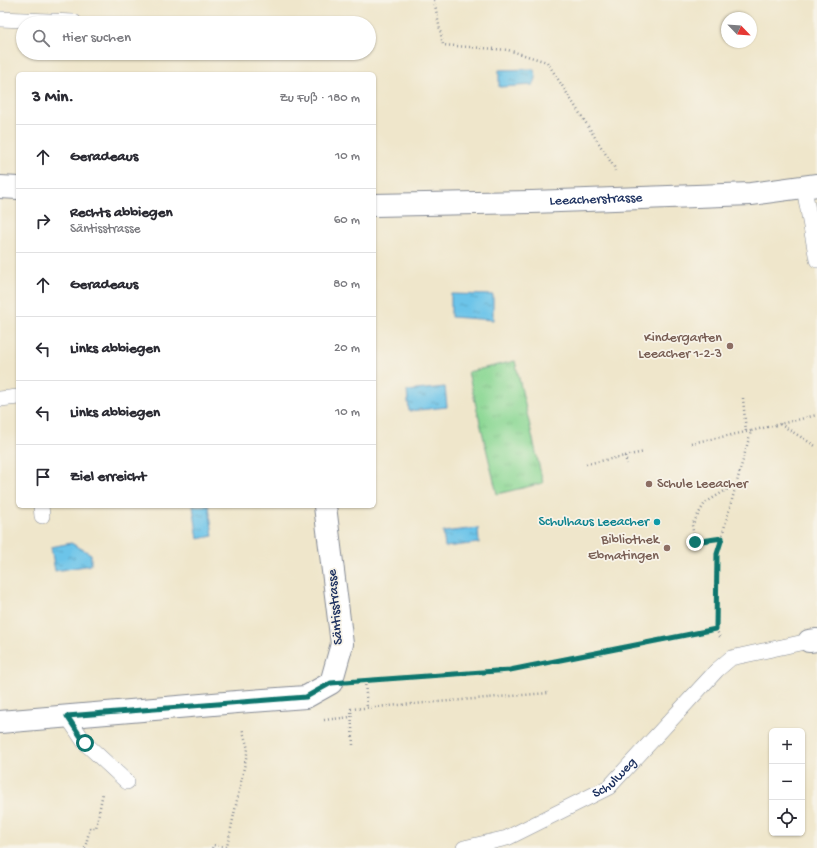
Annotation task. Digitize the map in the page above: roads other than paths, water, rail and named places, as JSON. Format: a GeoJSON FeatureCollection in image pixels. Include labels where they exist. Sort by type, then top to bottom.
{"type":"FeatureCollection","features":[{"type":"Feature","properties":{"kind":"street"},"geometry":{"type":"LineString","coordinates":[[0,187],[16,188]]}},
{"type":"Feature","properties":{"kind":"street","name":"Leeacherstrasse"},"geometry":{"type":"LineString","coordinates":[[376,205],[751,194],[810,187]]}},
{"type":"Feature","properties":{"kind":"street","name":"Säntisstrasse"},"geometry":{"type":"LineString","coordinates":[[67,716],[306,697],[331,683],[342,644],[325,508]]}},
{"type":"Feature","properties":{"kind":"street"},"geometry":{"type":"LineString","coordinates":[[0,722],[67,716]]}},
{"type":"Feature","properties":{"kind":"lane"},"geometry":{"type":"LineString","coordinates":[[0,19],[16,20]]}},
{"type":"Feature","properties":{"kind":"lane"},"geometry":{"type":"LineString","coordinates":[[810,187],[817,260]]}},
{"type":"Feature","properties":{"kind":"lane"},"geometry":{"type":"LineString","coordinates":[[0,399],[16,397]]}},
{"type":"Feature","properties":{"kind":"lane","name":"Schulweg"},"geometry":{"type":"LineString","coordinates":[[464,848],[507,838],[609,787],[717,670],[731,658],[813,640]]}},
{"type":"Feature","properties":{"kind":"lane"},"geometry":{"type":"LineString","coordinates":[[67,716],[85,743],[108,766],[127,782]]}},
{"type":"Feature","properties":{"kind":"water"},"geometry":{"type":"Polygon","coordinates":[[[533,69],[536,77],[533,85],[499,87],[499,70],[533,69]]]}},
{"type":"Feature","properties":{"kind":"water"},"geometry":{"type":"Polygon","coordinates":[[[451,294],[493,295],[493,320],[451,317],[451,294]]]}},
{"type":"Feature","properties":{"kind":"water"},"geometry":{"type":"Polygon","coordinates":[[[445,387],[447,407],[409,411],[407,391],[445,387]]]}},
{"type":"Feature","properties":{"kind":"water"},"geometry":{"type":"Polygon","coordinates":[[[193,508],[209,508],[213,536],[198,539],[193,508]]]}},
{"type":"Feature","properties":{"kind":"water"},"geometry":{"type":"Polygon","coordinates":[[[478,528],[479,543],[445,547],[443,532],[478,528]]]}},
{"type":"Feature","properties":{"kind":"water"},"geometry":{"type":"Polygon","coordinates":[[[71,543],[91,554],[91,565],[55,571],[51,547],[71,543]]]}},
{"type":"Feature","properties":{"kind":"place","name":"Kindergarten Leeacher 1-2-3"},"geometry":{"type":"Point","coordinates":[730,346]}},
{"type":"Feature","properties":{"kind":"place","name":"Schule Leeacher"},"geometry":{"type":"Point","coordinates":[649,484]}},
{"type":"Feature","properties":{"kind":"place","name":"Schulhaus Leeacher"},"geometry":{"type":"Point","coordinates":[657,522]}},
{"type":"Feature","properties":{"kind":"place","name":"Bibliothek Ebmatingen"},"geometry":{"type":"Point","coordinates":[667,548]}}]}
